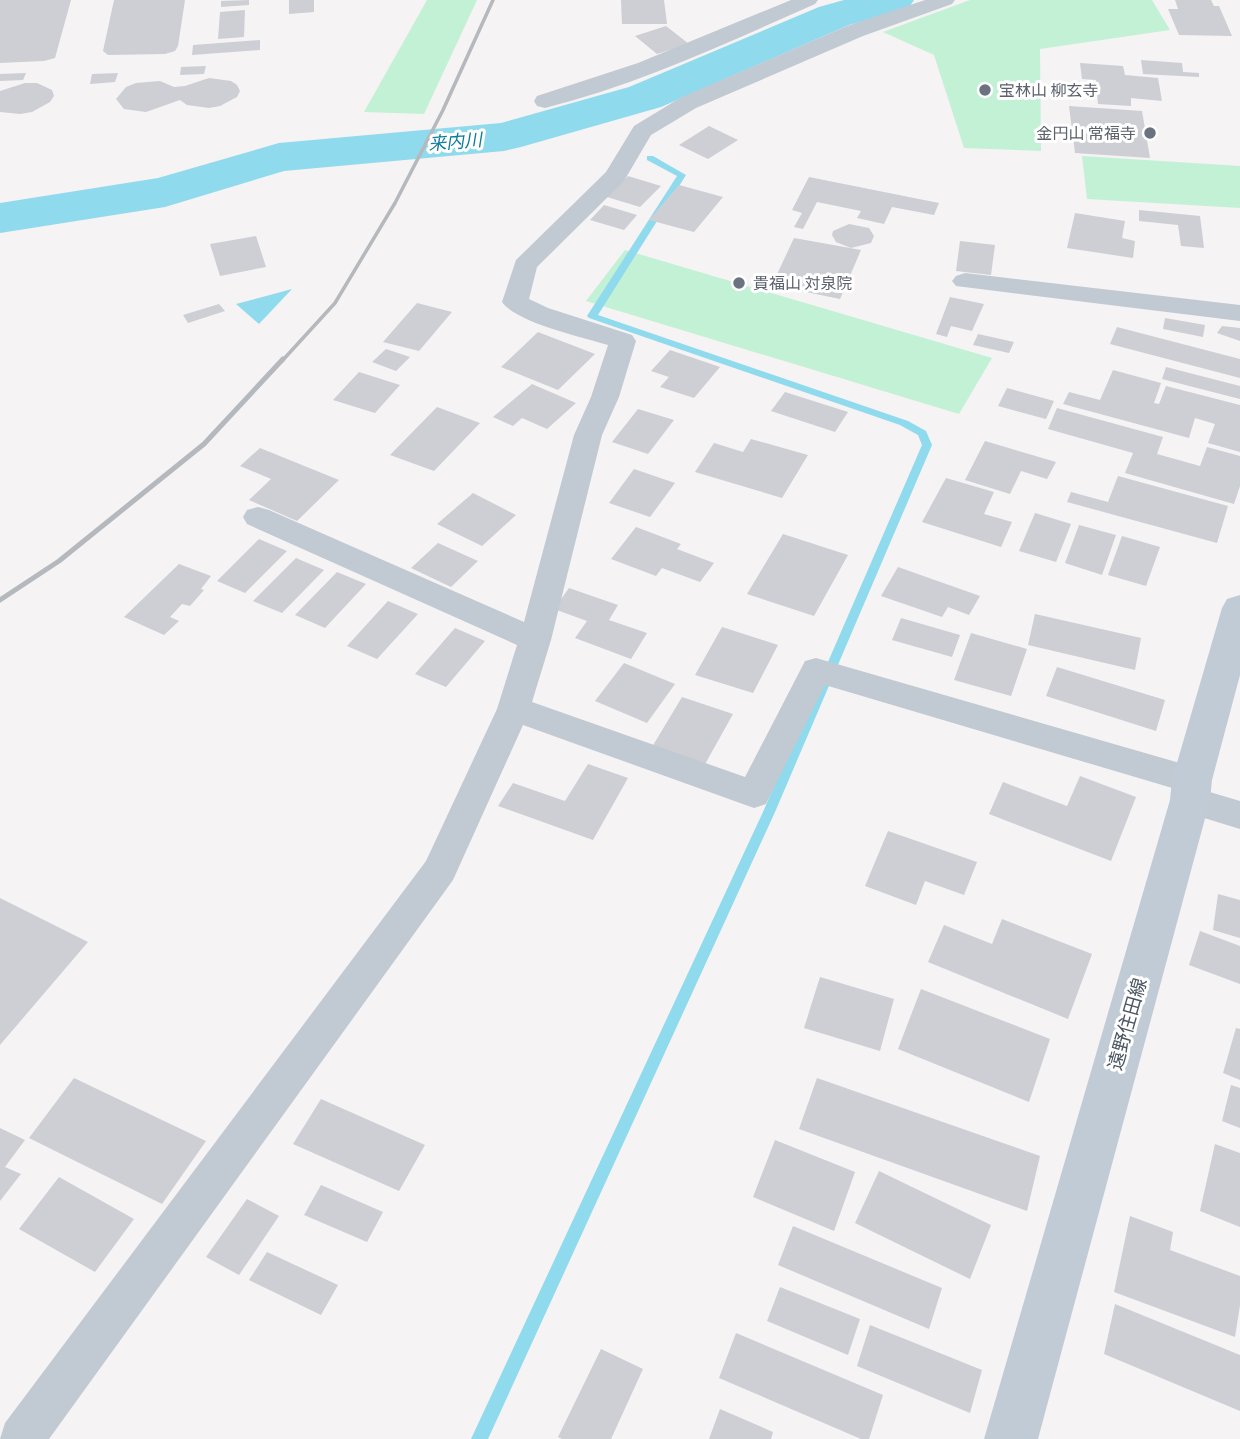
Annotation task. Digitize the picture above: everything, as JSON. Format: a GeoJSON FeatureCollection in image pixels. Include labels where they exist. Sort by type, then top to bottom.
{"type":"FeatureCollection","features":[{"type":"Feature","properties":{"kind":"main road","name":"遠野住田線"},"geometry":{"type":"LineString","coordinates":[[1011,1439],[1240,608]]}},
{"type":"Feature","properties":{"kind":"street"},"geometry":{"type":"LineString","coordinates":[[545,101],[597,87],[683,55],[808,0]]}},
{"type":"Feature","properties":{"kind":"street"},"geometry":{"type":"LineString","coordinates":[[21,1439],[440,870],[514,709],[535,640],[588,435],[605,397],[623,341],[540,314],[515,302],[525,265],[616,176],[642,131],[688,103],[855,31],[945,0]]}},
{"type":"Feature","properties":{"kind":"street"},"geometry":{"type":"LineString","coordinates":[[965,281],[1240,313]]}},
{"type":"Feature","properties":{"kind":"street"},"geometry":{"type":"LineString","coordinates":[[258,517],[535,640]]}},
{"type":"Feature","properties":{"kind":"street"},"geometry":{"type":"LineString","coordinates":[[514,709],[754,794],[816,670],[1191,790],[1240,815]]}},
{"type":"Feature","properties":{"kind":"green space"},"geometry":{"type":"Polygon","coordinates":[[[427,0],[477,0],[424,114],[364,112],[427,0]]]}},
{"type":"Feature","properties":{"kind":"green space","name":"宝林山 柳玄寺"},"geometry":{"type":"Polygon","coordinates":[[[970,0],[1152,0],[1170,30],[1040,49],[1041,151],[964,148],[934,55],[883,32],[970,0]]]}},
{"type":"Feature","properties":{"kind":"green space"},"geometry":{"type":"Polygon","coordinates":[[[1082,156],[1240,166],[1240,208],[1087,199],[1082,156]]]}},
{"type":"Feature","properties":{"kind":"green space"},"geometry":{"type":"Polygon","coordinates":[[[625,250],[992,358],[959,414],[586,301],[625,250]]]}},
{"type":"Feature","properties":{"kind":"water"},"geometry":{"type":"Polygon","coordinates":[[[292,289],[259,324],[236,304],[292,289]]]}},
{"type":"Feature","properties":{"kind":"building"},"geometry":{"type":"Polygon","coordinates":[[[0,0],[71,0],[55,58],[0,63],[0,0]]]}},
{"type":"Feature","properties":{"kind":"building"},"geometry":{"type":"Polygon","coordinates":[[[114,0],[185,0],[175,51],[165,54],[108,55],[103,51],[114,0]]]}},
{"type":"Feature","properties":{"kind":"building"},"geometry":{"type":"Polygon","coordinates":[[[249,0],[249,5],[221,7],[221,1],[249,0]]]}},
{"type":"Feature","properties":{"kind":"building"},"geometry":{"type":"Polygon","coordinates":[[[289,0],[314,0],[314,12],[289,14],[289,0]]]}},
{"type":"Feature","properties":{"kind":"building"},"geometry":{"type":"Polygon","coordinates":[[[621,0],[664,0],[667,24],[622,24],[621,0]]]}},
{"type":"Feature","properties":{"kind":"building"},"geometry":{"type":"Polygon","coordinates":[[[1175,0],[1211,0],[1214,6],[1219,6],[1232,36],[1179,35],[1168,9],[1178,9],[1175,0]]]}},
{"type":"Feature","properties":{"kind":"building"},"geometry":{"type":"Polygon","coordinates":[[[245,10],[244,37],[218,39],[220,12],[245,10]]]}},
{"type":"Feature","properties":{"kind":"building"},"geometry":{"type":"Polygon","coordinates":[[[666,26],[689,44],[657,54],[635,36],[666,26]]]}},
{"type":"Feature","properties":{"kind":"building"},"geometry":{"type":"Polygon","coordinates":[[[260,40],[260,50],[192,55],[193,45],[260,40]]]}},
{"type":"Feature","properties":{"kind":"building"},"geometry":{"type":"Polygon","coordinates":[[[1141,60],[1182,63],[1183,72],[1199,73],[1199,77],[1143,74],[1141,60]]]}},
{"type":"Feature","properties":{"kind":"building"},"geometry":{"type":"Polygon","coordinates":[[[1080,63],[1123,66],[1125,75],[1158,78],[1162,101],[1131,98],[1131,106],[1098,104],[1096,80],[1082,79],[1080,63]]]}},
{"type":"Feature","properties":{"kind":"building"},"geometry":{"type":"Polygon","coordinates":[[[206,66],[204,74],[180,75],[181,67],[206,66]]]}},
{"type":"Feature","properties":{"kind":"building"},"geometry":{"type":"Polygon","coordinates":[[[26,73],[23,80],[0,81],[0,74],[26,73]]]}},
{"type":"Feature","properties":{"kind":"building"},"geometry":{"type":"Polygon","coordinates":[[[118,73],[115,82],[90,84],[92,74],[118,73]]]}},
{"type":"Feature","properties":{"kind":"building"},"geometry":{"type":"Polygon","coordinates":[[[209,78],[231,81],[237,85],[240,91],[237,97],[220,106],[209,108],[187,105],[180,100],[146,112],[124,109],[116,99],[126,87],[136,83],[160,81],[174,87],[209,78]]]}},
{"type":"Feature","properties":{"kind":"building"},"geometry":{"type":"Polygon","coordinates":[[[25,83],[37,83],[52,90],[54,96],[50,102],[32,112],[0,112],[0,91],[25,83]]]}},
{"type":"Feature","properties":{"kind":"building"},"geometry":{"type":"Polygon","coordinates":[[[1069,106],[1142,111],[1150,158],[1075,153],[1069,106]]]}},
{"type":"Feature","properties":{"kind":"building"},"geometry":{"type":"Polygon","coordinates":[[[709,126],[738,140],[708,159],[679,145],[709,126]]]}},
{"type":"Feature","properties":{"kind":"building"},"geometry":{"type":"Polygon","coordinates":[[[628,176],[661,186],[640,207],[607,197],[628,176]]]}},
{"type":"Feature","properties":{"kind":"building"},"geometry":{"type":"Polygon","coordinates":[[[809,177],[939,203],[934,215],[892,207],[884,224],[857,218],[861,211],[817,202],[803,229],[794,227],[802,213],[792,210],[809,177]]]}},
{"type":"Feature","properties":{"kind":"building"},"geometry":{"type":"Polygon","coordinates":[[[679,185],[723,197],[694,232],[649,220],[679,185]]]}},
{"type":"Feature","properties":{"kind":"building"},"geometry":{"type":"Polygon","coordinates":[[[604,205],[637,215],[624,230],[590,220],[604,205]]]}},
{"type":"Feature","properties":{"kind":"building"},"geometry":{"type":"Polygon","coordinates":[[[1139,210],[1200,216],[1204,248],[1181,246],[1178,225],[1139,221],[1139,210]]]}},
{"type":"Feature","properties":{"kind":"building"},"geometry":{"type":"Polygon","coordinates":[[[1075,213],[1125,221],[1122,238],[1135,241],[1133,258],[1067,248],[1075,213]]]}},
{"type":"Feature","properties":{"kind":"building"},"geometry":{"type":"Polygon","coordinates":[[[849,224],[869,228],[874,236],[871,243],[851,248],[836,242],[833,231],[849,224]]]}},
{"type":"Feature","properties":{"kind":"building"},"geometry":{"type":"Polygon","coordinates":[[[256,236],[266,267],[220,276],[210,244],[256,236]]]}},
{"type":"Feature","properties":{"kind":"building"},"geometry":{"type":"Polygon","coordinates":[[[794,238],[861,250],[840,299],[772,285],[794,238]]]}},
{"type":"Feature","properties":{"kind":"building"},"geometry":{"type":"Polygon","coordinates":[[[960,241],[995,245],[991,275],[956,271],[960,241]]]}},
{"type":"Feature","properties":{"kind":"building"},"geometry":{"type":"Polygon","coordinates":[[[950,297],[984,304],[972,331],[951,326],[947,337],[936,334],[950,297]]]}},
{"type":"Feature","properties":{"kind":"building"},"geometry":{"type":"Polygon","coordinates":[[[417,303],[452,312],[419,351],[383,342],[417,303]]]}},
{"type":"Feature","properties":{"kind":"building"},"geometry":{"type":"Polygon","coordinates":[[[219,304],[225,311],[188,323],[183,315],[219,304]]]}},
{"type":"Feature","properties":{"kind":"building"},"geometry":{"type":"Polygon","coordinates":[[[1165,318],[1205,325],[1203,337],[1163,329],[1165,318]]]}},
{"type":"Feature","properties":{"kind":"building"},"geometry":{"type":"Polygon","coordinates":[[[1222,326],[1240,328],[1240,341],[1217,333],[1222,326]]]}},
{"type":"Feature","properties":{"kind":"building"},"geometry":{"type":"Polygon","coordinates":[[[1117,327],[1240,359],[1240,378],[1110,344],[1117,327]]]}},
{"type":"Feature","properties":{"kind":"building"},"geometry":{"type":"Polygon","coordinates":[[[538,332],[595,354],[558,390],[501,367],[538,332]]]}},
{"type":"Feature","properties":{"kind":"building"},"geometry":{"type":"Polygon","coordinates":[[[978,334],[1014,342],[1009,353],[973,345],[978,334]]]}},
{"type":"Feature","properties":{"kind":"building"},"geometry":{"type":"Polygon","coordinates":[[[386,349],[410,357],[396,371],[372,362],[386,349]]]}},
{"type":"Feature","properties":{"kind":"building"},"geometry":{"type":"Polygon","coordinates":[[[670,350],[720,367],[694,398],[660,387],[669,377],[651,371],[670,350]]]}},
{"type":"Feature","properties":{"kind":"building"},"geometry":{"type":"Polygon","coordinates":[[[1166,367],[1240,386],[1240,399],[1162,379],[1166,367]]]}},
{"type":"Feature","properties":{"kind":"building"},"geometry":{"type":"Polygon","coordinates":[[[1113,370],[1161,383],[1154,403],[1159,404],[1166,386],[1240,405],[1240,452],[1208,443],[1215,424],[1195,418],[1189,438],[1063,404],[1069,392],[1100,400],[1113,370]]]}},
{"type":"Feature","properties":{"kind":"building"},"geometry":{"type":"Polygon","coordinates":[[[359,372],[400,385],[375,413],[333,400],[359,372]]]}},
{"type":"Feature","properties":{"kind":"building"},"geometry":{"type":"Polygon","coordinates":[[[532,384],[576,403],[547,429],[522,418],[513,426],[493,417],[532,384]]]}},
{"type":"Feature","properties":{"kind":"building"},"geometry":{"type":"Polygon","coordinates":[[[1007,388],[1054,401],[1046,419],[998,406],[1007,388]]]}},
{"type":"Feature","properties":{"kind":"building"},"geometry":{"type":"Polygon","coordinates":[[[785,392],[848,412],[835,432],[771,411],[785,392]]]}},
{"type":"Feature","properties":{"kind":"building"},"geometry":{"type":"Polygon","coordinates":[[[437,407],[480,423],[434,471],[390,455],[437,407]]]}},
{"type":"Feature","properties":{"kind":"building"},"geometry":{"type":"Polygon","coordinates":[[[1057,408],[1163,437],[1157,454],[1200,466],[1207,447],[1240,456],[1240,486],[1234,504],[1125,473],[1133,453],[1048,429],[1057,408]]]}},
{"type":"Feature","properties":{"kind":"building"},"geometry":{"type":"Polygon","coordinates":[[[638,409],[674,420],[648,454],[612,442],[638,409]]]}},
{"type":"Feature","properties":{"kind":"building"},"geometry":{"type":"Polygon","coordinates":[[[751,439],[808,455],[782,498],[695,472],[714,443],[743,452],[751,439]]]}},
{"type":"Feature","properties":{"kind":"building"},"geometry":{"type":"Polygon","coordinates":[[[985,441],[1056,462],[1047,479],[1021,471],[1010,494],[965,480],[985,441]]]}},
{"type":"Feature","properties":{"kind":"building"},"geometry":{"type":"Polygon","coordinates":[[[260,448],[339,480],[297,521],[249,500],[271,479],[240,466],[260,448]]]}},
{"type":"Feature","properties":{"kind":"building"},"geometry":{"type":"Polygon","coordinates":[[[634,469],[675,483],[650,517],[609,503],[634,469]]]}},
{"type":"Feature","properties":{"kind":"building"},"geometry":{"type":"Polygon","coordinates":[[[1118,476],[1228,506],[1217,543],[1067,502],[1071,492],[1108,502],[1118,476]]]}},
{"type":"Feature","properties":{"kind":"building"},"geometry":{"type":"Polygon","coordinates":[[[946,478],[994,492],[984,514],[1012,522],[1001,547],[922,522],[946,478]]]}},
{"type":"Feature","properties":{"kind":"building"},"geometry":{"type":"Polygon","coordinates":[[[473,493],[516,515],[482,546],[437,524],[473,493]]]}},
{"type":"Feature","properties":{"kind":"building"},"geometry":{"type":"Polygon","coordinates":[[[1035,513],[1071,524],[1056,562],[1019,551],[1035,513]]]}},
{"type":"Feature","properties":{"kind":"building"},"geometry":{"type":"Polygon","coordinates":[[[1079,525],[1116,535],[1102,575],[1065,563],[1079,525]]]}},
{"type":"Feature","properties":{"kind":"building"},"geometry":{"type":"Polygon","coordinates":[[[636,527],[681,544],[677,549],[714,563],[700,582],[662,568],[656,576],[611,559],[636,527]]]}},
{"type":"Feature","properties":{"kind":"building"},"geometry":{"type":"Polygon","coordinates":[[[783,534],[848,555],[814,616],[747,594],[783,534]]]}},
{"type":"Feature","properties":{"kind":"building"},"geometry":{"type":"Polygon","coordinates":[[[1122,536],[1160,547],[1146,586],[1108,575],[1122,536]]]}},
{"type":"Feature","properties":{"kind":"building"},"geometry":{"type":"Polygon","coordinates":[[[259,539],[287,551],[245,593],[217,581],[259,539]]]}},
{"type":"Feature","properties":{"kind":"building"},"geometry":{"type":"Polygon","coordinates":[[[438,543],[478,561],[451,587],[411,568],[438,543]]]}},
{"type":"Feature","properties":{"kind":"building"},"geometry":{"type":"Polygon","coordinates":[[[296,558],[324,570],[282,613],[253,601],[296,558]]]}},
{"type":"Feature","properties":{"kind":"building"},"geometry":{"type":"Polygon","coordinates":[[[179,564],[211,576],[201,589],[204,590],[190,606],[182,604],[170,617],[179,621],[164,635],[124,617],[179,564]]]}},
{"type":"Feature","properties":{"kind":"building"},"geometry":{"type":"Polygon","coordinates":[[[898,567],[980,596],[969,615],[948,607],[942,617],[881,596],[898,567]]]}},
{"type":"Feature","properties":{"kind":"building"},"geometry":{"type":"Polygon","coordinates":[[[337,572],[366,584],[325,628],[295,615],[337,572]]]}},
{"type":"Feature","properties":{"kind":"building"},"geometry":{"type":"Polygon","coordinates":[[[569,588],[618,605],[609,620],[647,633],[631,659],[575,638],[587,621],[554,609],[569,588]]]}},
{"type":"Feature","properties":{"kind":"building"},"geometry":{"type":"Polygon","coordinates":[[[388,601],[418,614],[377,659],[347,646],[388,601]]]}},
{"type":"Feature","properties":{"kind":"building"},"geometry":{"type":"Polygon","coordinates":[[[1035,614],[1141,638],[1135,670],[1028,645],[1035,614]]]}},
{"type":"Feature","properties":{"kind":"building"},"geometry":{"type":"Polygon","coordinates":[[[901,618],[960,635],[952,657],[892,640],[901,618]]]}},
{"type":"Feature","properties":{"kind":"building"},"geometry":{"type":"Polygon","coordinates":[[[722,627],[778,645],[753,693],[695,675],[722,627]]]}},
{"type":"Feature","properties":{"kind":"building"},"geometry":{"type":"Polygon","coordinates":[[[455,628],[485,641],[446,687],[415,674],[455,628]]]}},
{"type":"Feature","properties":{"kind":"building"},"geometry":{"type":"Polygon","coordinates":[[[971,633],[1027,649],[1011,696],[954,680],[971,633]]]}},
{"type":"Feature","properties":{"kind":"building"},"geometry":{"type":"Polygon","coordinates":[[[624,663],[675,684],[647,723],[595,701],[624,663]]]}},
{"type":"Feature","properties":{"kind":"building"},"geometry":{"type":"Polygon","coordinates":[[[1057,667],[1165,700],[1156,731],[1046,696],[1057,667]]]}},
{"type":"Feature","properties":{"kind":"building"},"geometry":{"type":"Polygon","coordinates":[[[682,697],[733,714],[704,766],[652,747],[682,697]]]}},
{"type":"Feature","properties":{"kind":"building"},"geometry":{"type":"Polygon","coordinates":[[[588,764],[628,778],[593,840],[498,806],[513,783],[565,801],[588,764]]]}},
{"type":"Feature","properties":{"kind":"building"},"geometry":{"type":"Polygon","coordinates":[[[1080,776],[1136,797],[1111,861],[989,814],[1003,782],[1067,806],[1080,776]]]}},
{"type":"Feature","properties":{"kind":"building"},"geometry":{"type":"Polygon","coordinates":[[[888,831],[977,862],[964,895],[925,881],[916,905],[865,886],[888,831]]]}},
{"type":"Feature","properties":{"kind":"building"},"geometry":{"type":"Polygon","coordinates":[[[1218,894],[1240,900],[1240,938],[1213,930],[1218,894]]]}},
{"type":"Feature","properties":{"kind":"building"},"geometry":{"type":"Polygon","coordinates":[[[0,898],[88,942],[0,1045],[0,898]]]}},
{"type":"Feature","properties":{"kind":"building"},"geometry":{"type":"Polygon","coordinates":[[[1002,919],[1092,954],[1068,1019],[928,962],[944,925],[992,944],[1002,919]]]}},
{"type":"Feature","properties":{"kind":"building"},"geometry":{"type":"Polygon","coordinates":[[[1200,931],[1240,946],[1240,984],[1189,965],[1200,931]]]}},
{"type":"Feature","properties":{"kind":"building"},"geometry":{"type":"Polygon","coordinates":[[[820,977],[894,999],[880,1051],[804,1028],[820,977]]]}},
{"type":"Feature","properties":{"kind":"building"},"geometry":{"type":"Polygon","coordinates":[[[921,989],[1050,1039],[1029,1102],[898,1049],[921,989]]]}},
{"type":"Feature","properties":{"kind":"building"},"geometry":{"type":"Polygon","coordinates":[[[1236,1028],[1240,1029],[1240,1080],[1223,1073],[1236,1028]]]}},
{"type":"Feature","properties":{"kind":"building"},"geometry":{"type":"Polygon","coordinates":[[[74,1078],[206,1141],[162,1204],[29,1138],[74,1078]]]}},
{"type":"Feature","properties":{"kind":"building"},"geometry":{"type":"Polygon","coordinates":[[[817,1078],[1040,1156],[1027,1211],[799,1129],[817,1078]]]}},
{"type":"Feature","properties":{"kind":"building"},"geometry":{"type":"Polygon","coordinates":[[[1231,1085],[1240,1088],[1240,1128],[1222,1121],[1231,1085]]]}},
{"type":"Feature","properties":{"kind":"building"},"geometry":{"type":"Polygon","coordinates":[[[321,1099],[425,1145],[399,1191],[293,1144],[321,1099]]]}},
{"type":"Feature","properties":{"kind":"building"},"geometry":{"type":"Polygon","coordinates":[[[0,1128],[25,1140],[5,1167],[21,1174],[0,1201],[0,1128]]]}},
{"type":"Feature","properties":{"kind":"building"},"geometry":{"type":"Polygon","coordinates":[[[775,1140],[855,1172],[834,1231],[753,1197],[775,1140]]]}},
{"type":"Feature","properties":{"kind":"building"},"geometry":{"type":"Polygon","coordinates":[[[1215,1144],[1240,1153],[1240,1227],[1200,1211],[1215,1144]]]}},
{"type":"Feature","properties":{"kind":"building"},"geometry":{"type":"Polygon","coordinates":[[[879,1171],[991,1225],[970,1279],[855,1223],[879,1171]]]}},
{"type":"Feature","properties":{"kind":"building"},"geometry":{"type":"Polygon","coordinates":[[[59,1177],[134,1219],[95,1272],[19,1229],[59,1177]]]}},
{"type":"Feature","properties":{"kind":"building"},"geometry":{"type":"Polygon","coordinates":[[[321,1185],[383,1212],[367,1242],[304,1215],[321,1185]]]}},
{"type":"Feature","properties":{"kind":"building"},"geometry":{"type":"Polygon","coordinates":[[[247,1199],[279,1216],[239,1275],[206,1257],[247,1199]]]}},
{"type":"Feature","properties":{"kind":"building"},"geometry":{"type":"Polygon","coordinates":[[[1130,1216],[1173,1232],[1170,1250],[1240,1276],[1240,1305],[1235,1337],[1114,1292],[1130,1216]]]}},
{"type":"Feature","properties":{"kind":"building"},"geometry":{"type":"Polygon","coordinates":[[[793,1226],[942,1288],[929,1329],[778,1265],[793,1226]]]}},
{"type":"Feature","properties":{"kind":"building"},"geometry":{"type":"Polygon","coordinates":[[[267,1252],[338,1285],[321,1315],[249,1280],[267,1252]]]}},
{"type":"Feature","properties":{"kind":"building"},"geometry":{"type":"Polygon","coordinates":[[[780,1287],[860,1319],[848,1355],[767,1321],[780,1287]]]}},
{"type":"Feature","properties":{"kind":"building"},"geometry":{"type":"Polygon","coordinates":[[[1115,1304],[1240,1355],[1240,1411],[1104,1354],[1115,1304]]]}},
{"type":"Feature","properties":{"kind":"building"},"geometry":{"type":"Polygon","coordinates":[[[870,1325],[982,1370],[970,1413],[857,1366],[870,1325]]]}},
{"type":"Feature","properties":{"kind":"building"},"geometry":{"type":"Polygon","coordinates":[[[736,1333],[883,1395],[869,1439],[861,1439],[719,1378],[736,1333]]]}},
{"type":"Feature","properties":{"kind":"building"},"geometry":{"type":"Polygon","coordinates":[[[601,1349],[643,1369],[611,1439],[562,1439],[558,1437],[601,1349]]]}},
{"type":"Feature","properties":{"kind":"building"},"geometry":{"type":"Polygon","coordinates":[[[720,1409],[773,1432],[771,1439],[709,1439],[720,1409]]]}},
{"type":"Feature","properties":{"kind":"waterway","name":"来内川"},"geometry":{"type":"LineString","coordinates":[[0,218],[165,192],[279,157],[504,137],[645,97],[834,16],[893,0]]}},
{"type":"Feature","properties":{"kind":"waterway"},"geometry":{"type":"LineString","coordinates":[[479,1439],[769,812],[927,445],[922,433],[904,423],[592,316],[682,175],[650,158]]}},
{"type":"Feature","properties":{"kind":"railway"},"geometry":{"type":"LineString","coordinates":[[282,361],[335,303],[395,203],[443,110],[493,0]]}},
{"type":"Feature","properties":{"kind":"railway"},"geometry":{"type":"LineString","coordinates":[[0,600],[59,561],[204,444],[283,359]]}},
{"type":"Feature","properties":{"kind":"place","name":"宝林山 柳玄寺"},"geometry":{"type":"Point","coordinates":[985,90]}},
{"type":"Feature","properties":{"kind":"place","name":"金円山 常福寺"},"geometry":{"type":"Point","coordinates":[1150,133]}},
{"type":"Feature","properties":{"kind":"place","name":"貴福山 対泉院"},"geometry":{"type":"Point","coordinates":[739,283]}}]}
